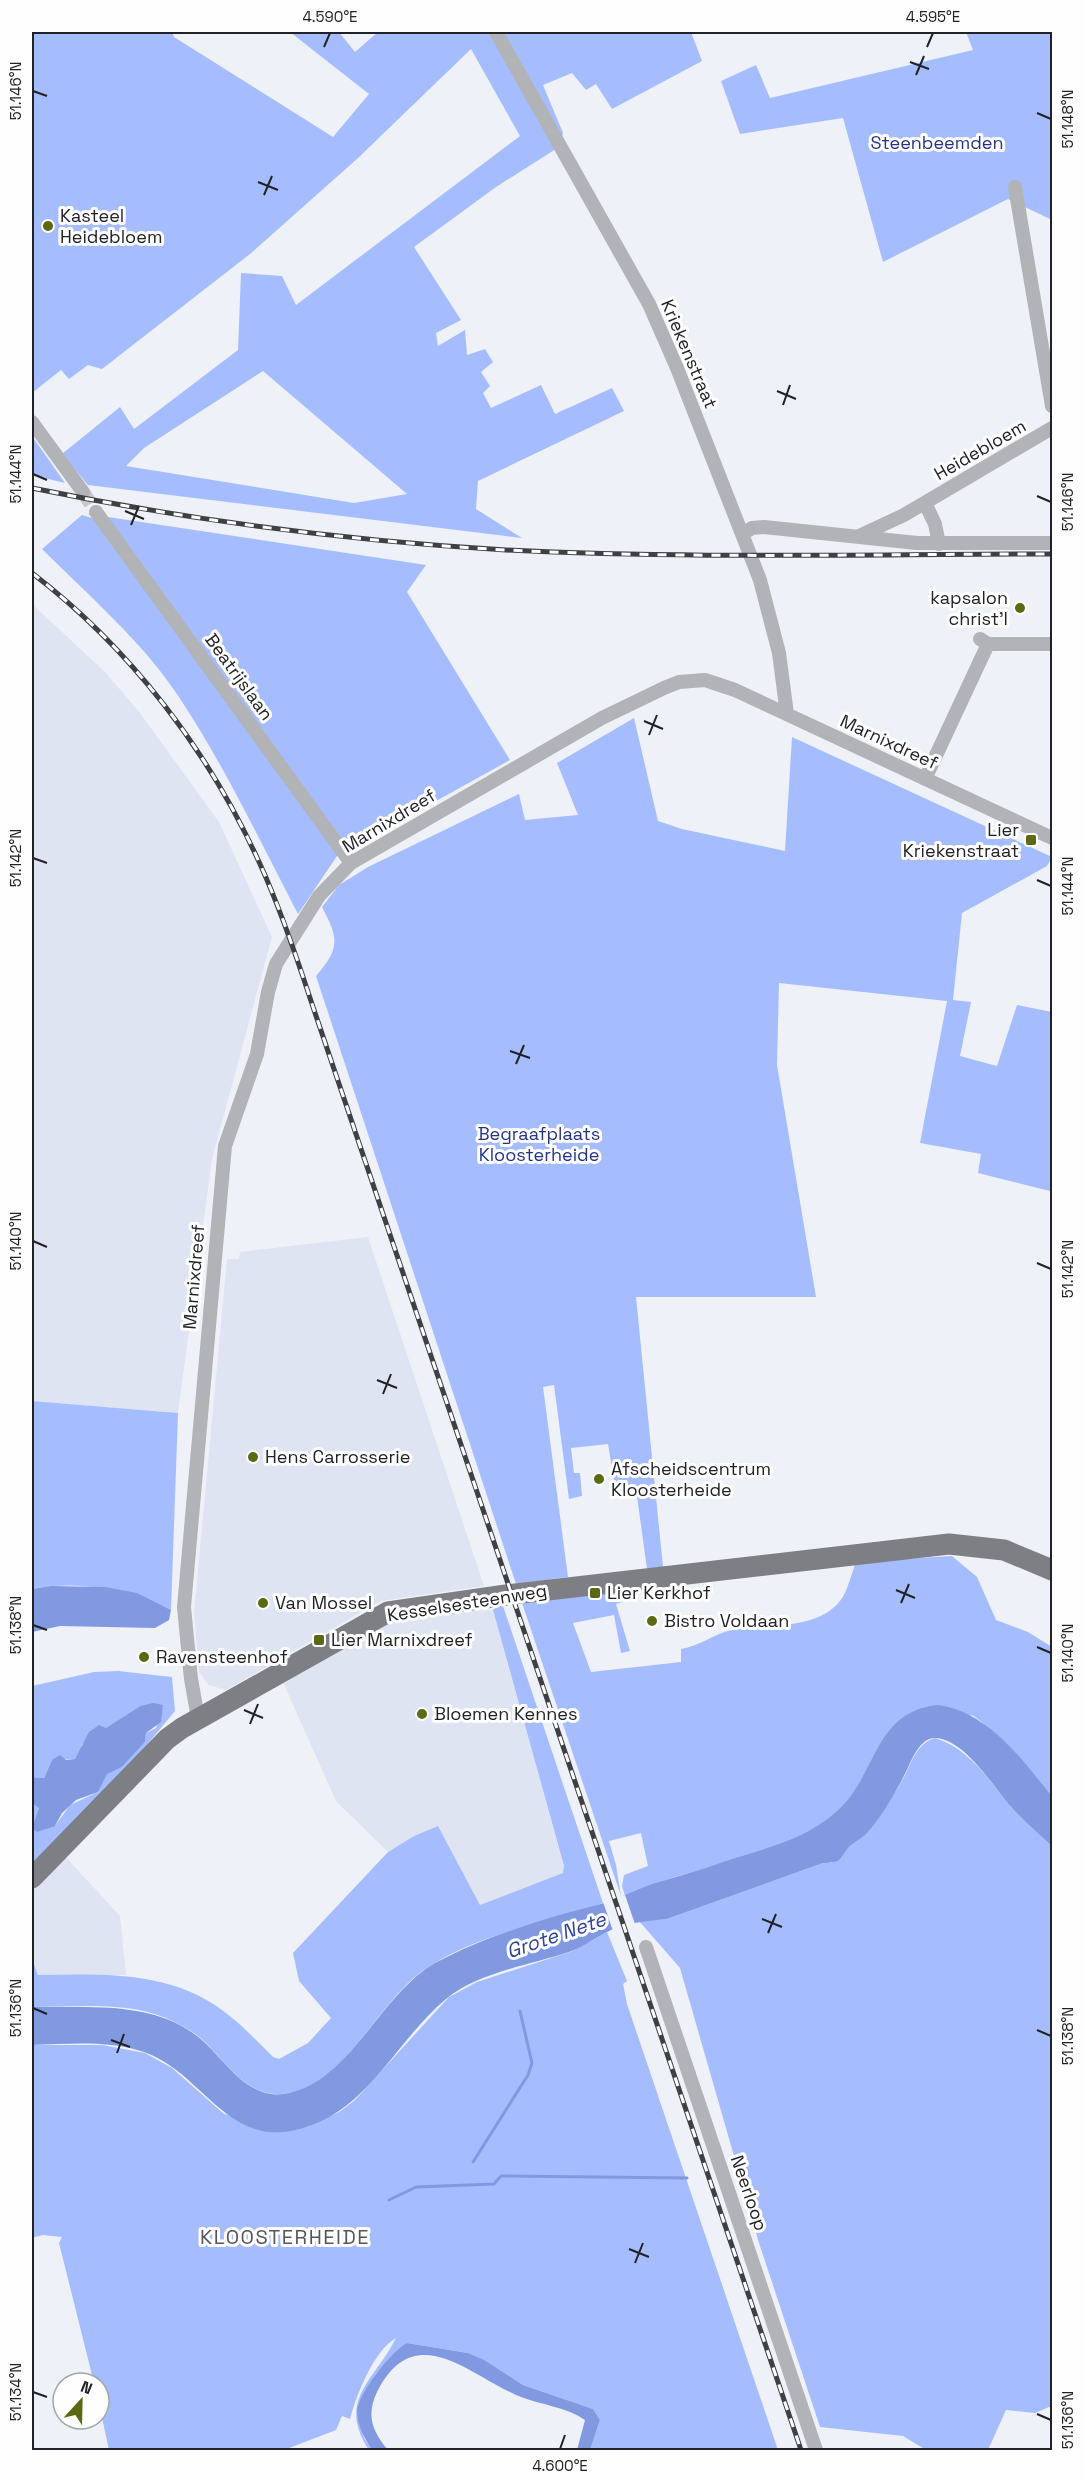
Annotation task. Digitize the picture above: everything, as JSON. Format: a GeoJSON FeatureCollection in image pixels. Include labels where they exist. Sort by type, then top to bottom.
{"type":"FeatureCollection","features":[{"type":"Feature","properties":{"kind":"main road","name":"Kesselsesteenweg"},"geometry":{"type":"LineString","coordinates":[[32,1878],[167,1739],[198,1718],[388,1612],[506,1595],[949,1544],[980,1545],[1004,1550],[1053,1570]]}},
{"type":"Feature","properties":{"kind":"street","name":"Kriekenstraat"},"geometry":{"type":"LineString","coordinates":[[496,32],[649,304],[742,534],[768,608],[787,695],[787,714]]}},
{"type":"Feature","properties":{"kind":"street"},"geometry":{"type":"LineString","coordinates":[[1016,187],[1053,406]]}},
{"type":"Feature","properties":{"kind":"street"},"geometry":{"type":"LineString","coordinates":[[32,422],[83,492]]}},
{"type":"Feature","properties":{"kind":"street","name":"Heidebloem"},"geometry":{"type":"LineString","coordinates":[[859,536],[925,503],[1053,428]]}},
{"type":"Feature","properties":{"kind":"street","name":"Heidebloem"},"geometry":{"type":"LineString","coordinates":[[925,503],[935,524],[939,544]]}},
{"type":"Feature","properties":{"kind":"street","name":"Beatrijslaan"},"geometry":{"type":"LineString","coordinates":[[96,512],[351,863]]}},
{"type":"Feature","properties":{"kind":"street"},"geometry":{"type":"LineString","coordinates":[[742,534],[752,528],[764,527],[939,544],[1053,543]]}},
{"type":"Feature","properties":{"kind":"street"},"geometry":{"type":"LineString","coordinates":[[925,779],[984,642],[1053,644]]}},
{"type":"Feature","properties":{"kind":"street","name":"Marnixdreef"},"geometry":{"type":"LineString","coordinates":[[198,1718],[190,1679],[183,1606],[225,1146],[257,1054],[268,992],[276,964],[319,896],[351,863],[602,718],[679,682],[695,680],[716,682],[1053,838]]}},
{"type":"Feature","properties":{"kind":"street","name":"Neerloop"},"geometry":{"type":"LineString","coordinates":[[646,1947],[816,2451]]}},
{"type":"Feature","properties":{"kind":"shaded area"},"geometry":{"type":"Polygon","coordinates":[[[32,604],[105,672],[140,713],[219,822],[272,937],[212,1159],[178,1413],[32,1401],[32,604]]]}},
{"type":"Feature","properties":{"kind":"shaded area"},"geometry":{"type":"Polygon","coordinates":[[[368,1237],[484,1586],[381,1601],[226,1690],[209,1685],[199,1672],[194,1613],[227,1259],[239,1259],[240,1252],[368,1237]]]}},
{"type":"Feature","properties":{"kind":"shaded area"},"geometry":{"type":"Polygon","coordinates":[[[493,1610],[565,1871],[553,1879],[480,1905],[438,1826],[414,1836],[388,1852],[336,1801],[282,1680],[379,1623],[403,1616],[493,1610]]]}},
{"type":"Feature","properties":{"kind":"shaded area"},"geometry":{"type":"Polygon","coordinates":[[[63,1854],[120,1916],[126,1975],[38,1975],[32,1959],[32,1886],[63,1854]]]}},
{"type":"Feature","properties":{"kind":"green space"},"geometry":{"type":"Polygon","coordinates":[[[32,32],[172,32],[174,37],[333,137],[369,94],[290,32],[339,32],[355,52],[378,32],[691,32],[702,61],[612,109],[596,84],[586,90],[572,73],[543,85],[563,133],[559,147],[496,187],[414,247],[461,320],[436,333],[438,346],[465,330],[467,355],[485,349],[493,362],[481,372],[490,386],[483,393],[491,408],[541,385],[555,414],[612,388],[624,411],[478,481],[476,509],[522,538],[88,485],[62,454],[120,407],[134,429],[238,350],[241,273],[282,276],[296,305],[520,136],[471,49],[358,158],[250,254],[102,369],[88,365],[69,379],[61,370],[32,393],[32,32]],[[263,371],[144,448],[126,466],[354,503],[407,494],[263,371]]]}},
{"type":"Feature","properties":{"kind":"green space","name":"Steenbeemden"},"geometry":{"type":"Polygon","coordinates":[[[966,32],[1052,32],[1052,220],[1008,199],[883,262],[843,118],[740,134],[721,81],[756,65],[770,98],[973,50],[966,32]]]}},
{"type":"Feature","properties":{"kind":"green space"},"geometry":{"type":"Polygon","coordinates":[[[32,436],[65,483],[32,475],[32,436]]]}},
{"type":"Feature","properties":{"kind":"green space"},"geometry":{"type":"Polygon","coordinates":[[[82,515],[111,524],[108,517],[426,565],[407,592],[510,760],[337,856],[298,914],[226,776],[179,697],[132,638],[42,549],[82,515]]]}},
{"type":"Feature","properties":{"kind":"green space","name":"Begraafplaats Kloosterheide"},"geometry":{"type":"Polygon","coordinates":[[[634,718],[658,821],[682,829],[785,851],[792,737],[1052,857],[1047,866],[962,913],[953,1000],[971,1002],[960,1056],[997,1066],[1017,1005],[1052,1012],[1052,1180],[1050,1191],[978,1173],[981,1154],[920,1143],[947,1001],[779,983],[777,1065],[816,1297],[636,1297],[663,1567],[647,1569],[636,1489],[616,1492],[608,1444],[571,1448],[574,1473],[580,1473],[582,1496],[569,1499],[554,1385],[543,1387],[568,1577],[516,1584],[316,976],[329,958],[334,943],[332,927],[322,907],[339,885],[368,867],[519,794],[525,820],[578,815],[557,763],[634,718]]]}},
{"type":"Feature","properties":{"kind":"green space"},"geometry":{"type":"Polygon","coordinates":[[[32,1401],[178,1413],[171,1610],[137,1597],[103,1588],[50,1586],[32,1589],[32,1401]]]}},
{"type":"Feature","properties":{"kind":"green space"},"geometry":{"type":"Polygon","coordinates":[[[952,1556],[977,1577],[996,1620],[1028,1632],[1052,1647],[1052,1796],[1005,1742],[972,1715],[873,1757],[852,1795],[835,1814],[793,1840],[770,1849],[674,1877],[625,1896],[622,1886],[624,1875],[648,1866],[641,1833],[609,1841],[621,1896],[521,1600],[619,1588],[622,1602],[616,1604],[630,1651],[621,1653],[614,1615],[573,1623],[591,1672],[681,1662],[681,1649],[725,1632],[805,1622],[818,1617],[830,1611],[843,1597],[856,1562],[952,1556]]]}},
{"type":"Feature","properties":{"kind":"green space"},"geometry":{"type":"Polygon","coordinates":[[[502,1603],[603,1903],[509,1931],[441,1959],[405,1986],[357,2044],[322,2079],[302,2089],[281,2094],[256,2089],[245,2082],[198,2036],[166,2018],[117,2007],[32,2007],[32,1959],[38,1975],[109,1975],[157,1981],[201,1997],[222,2010],[273,2057],[279,2059],[308,2043],[331,2018],[299,1981],[293,1953],[388,1852],[414,1836],[438,1826],[480,1905],[563,1873],[564,1866],[493,1610],[502,1603]]]}},
{"type":"Feature","properties":{"kind":"green space"},"geometry":{"type":"Polygon","coordinates":[[[118,1671],[172,1677],[175,1711],[145,1747],[32,1867],[32,1803],[39,1807],[37,1817],[55,1826],[70,1805],[98,1792],[107,1773],[122,1767],[145,1742],[146,1733],[156,1728],[163,1705],[140,1706],[82,1744],[81,1751],[75,1759],[52,1760],[44,1778],[32,1777],[32,1686],[94,1672],[118,1671]]]}},
{"type":"Feature","properties":{"kind":"green space"},"geometry":{"type":"Polygon","coordinates":[[[935,1738],[959,1750],[978,1766],[1011,1807],[1052,1846],[1052,2409],[1049,2407],[1035,2413],[1006,2410],[988,2450],[926,2450],[903,2436],[820,2427],[759,2243],[680,1968],[639,1921],[667,1919],[823,1863],[832,1863],[887,1804],[918,1750],[935,1738]]]}},
{"type":"Feature","properties":{"kind":"green space"},"geometry":{"type":"Polygon","coordinates":[[[607,1932],[627,1981],[623,1984],[627,2004],[778,2450],[590,2450],[600,2420],[593,2409],[523,2385],[468,2353],[407,2343],[376,2374],[358,2405],[364,2438],[372,2450],[369,2450],[360,2433],[356,2417],[358,2404],[362,2391],[396,2338],[380,2352],[361,2386],[350,2419],[342,2416],[336,2430],[284,2450],[109,2450],[105,2431],[111,2431],[111,2371],[91,2371],[59,2243],[62,2237],[43,2235],[32,2238],[32,2045],[102,2045],[145,2053],[172,2068],[224,2114],[307,2127],[339,2112],[354,2101],[449,1997],[477,1982],[573,1951],[607,1932]]]}},
{"type":"Feature","properties":{"kind":"water"},"geometry":{"type":"Polygon","coordinates":[[[51,1586],[105,1587],[137,1593],[171,1610],[169,1620],[155,1628],[60,1626],[32,1632],[32,1589],[51,1586]]]}},
{"type":"Feature","properties":{"kind":"water"},"geometry":{"type":"Polygon","coordinates":[[[153,1703],[163,1705],[161,1722],[146,1733],[145,1742],[122,1767],[107,1774],[98,1792],[76,1800],[62,1813],[55,1826],[37,1832],[32,1828],[39,1808],[32,1803],[32,1777],[44,1778],[52,1760],[60,1755],[66,1760],[75,1759],[89,1732],[99,1725],[106,1728],[140,1706],[153,1703]]]}},
{"type":"Feature","properties":{"kind":"water","name":"Grote Nete"},"geometry":{"type":"Polygon","coordinates":[[[938,1705],[956,1709],[988,1727],[1016,1753],[1052,1796],[1052,1846],[1012,1808],[968,1755],[946,1740],[929,1739],[914,1754],[898,1787],[876,1822],[837,1861],[823,1863],[667,1919],[620,1927],[574,1950],[505,1970],[474,1982],[446,1999],[427,2017],[359,2095],[339,2111],[317,2123],[291,2131],[268,2132],[248,2126],[230,2116],[164,2061],[144,2052],[103,2044],[32,2045],[32,2007],[96,2007],[139,2011],[179,2024],[197,2036],[236,2075],[257,2090],[270,2094],[283,2094],[306,2087],[326,2075],[345,2057],[415,1977],[454,1953],[514,1929],[604,1903],[652,1884],[772,1847],[812,1829],[836,1812],[850,1797],[888,1732],[900,1720],[916,1710],[938,1705]]]}},
{"type":"Feature","properties":{"kind":"water"},"geometry":{"type":"Polygon","coordinates":[[[407,2343],[468,2353],[484,2360],[523,2385],[593,2409],[600,2420],[590,2450],[577,2450],[585,2420],[562,2409],[521,2397],[444,2358],[426,2355],[409,2358],[392,2370],[377,2392],[372,2408],[372,2423],[388,2450],[372,2450],[358,2421],[359,2403],[377,2373],[393,2354],[407,2343]]]}},
{"type":"Feature","properties":{"kind":"pier"},"geometry":{"type":"Polygon","coordinates":[[[625,1895],[635,1924],[613,1931],[603,1902],[625,1895]]]}},
{"type":"Feature","properties":{"kind":"waterway"},"geometry":{"type":"LineString","coordinates":[[473,2162],[528,2075],[532,2063],[520,2011]]}},
{"type":"Feature","properties":{"kind":"waterway"},"geometry":{"type":"LineString","coordinates":[[389,2200],[416,2187],[494,2184],[501,2176],[687,2178]]}},
{"type":"Feature","properties":{"kind":"tunnel"},"geometry":{"type":"LineString","coordinates":[[83,492],[96,512]]}},
{"type":"Feature","properties":{"kind":"railway"},"geometry":{"type":"LineString","coordinates":[[32,488],[150,510],[268,528],[387,541],[506,550],[711,555],[1052,554]]}},
{"type":"Feature","properties":{"kind":"railway"},"geometry":{"type":"LineString","coordinates":[[32,573],[102,634],[164,704],[217,781],[240,822],[274,898],[300,966],[801,2450]]}},
{"type":"Feature","properties":{"kind":"place","name":"Kasteel Heidebloem"},"geometry":{"type":"Point","coordinates":[48,226]}},
{"type":"Feature","properties":{"kind":"place","name":"kapsalon christ'l"},"geometry":{"type":"Point","coordinates":[1020,608]}},
{"type":"Feature","properties":{"kind":"place","name":"Lier Kriekenstraat"},"geometry":{"type":"Point","coordinates":[1031,840]}},
{"type":"Feature","properties":{"kind":"place","name":"Hens Carrosserie"},"geometry":{"type":"Point","coordinates":[253,1457]}},
{"type":"Feature","properties":{"kind":"place","name":"Afscheidscentrum Kloosterheide"},"geometry":{"type":"Point","coordinates":[599,1479]}},
{"type":"Feature","properties":{"kind":"place","name":"Lier Kerkhof"},"geometry":{"type":"Point","coordinates":[595,1593]}},
{"type":"Feature","properties":{"kind":"place","name":"Van Mossel"},"geometry":{"type":"Point","coordinates":[263,1603]}},
{"type":"Feature","properties":{"kind":"place","name":"Bistro Voldaan"},"geometry":{"type":"Point","coordinates":[652,1621]}},
{"type":"Feature","properties":{"kind":"place","name":"Lier Marnixdreef"},"geometry":{"type":"Point","coordinates":[319,1640]}},
{"type":"Feature","properties":{"kind":"place","name":"Ravensteenhof"},"geometry":{"type":"Point","coordinates":[144,1657]}},
{"type":"Feature","properties":{"kind":"place","name":"Bloemen Kennes"},"geometry":{"type":"Point","coordinates":[422,1714]}},
{"type":"Feature","properties":{"kind":"district","name":"KLOOSTERHEIDE"},"geometry":{"type":"Point","coordinates":[285,2237]}}]}
